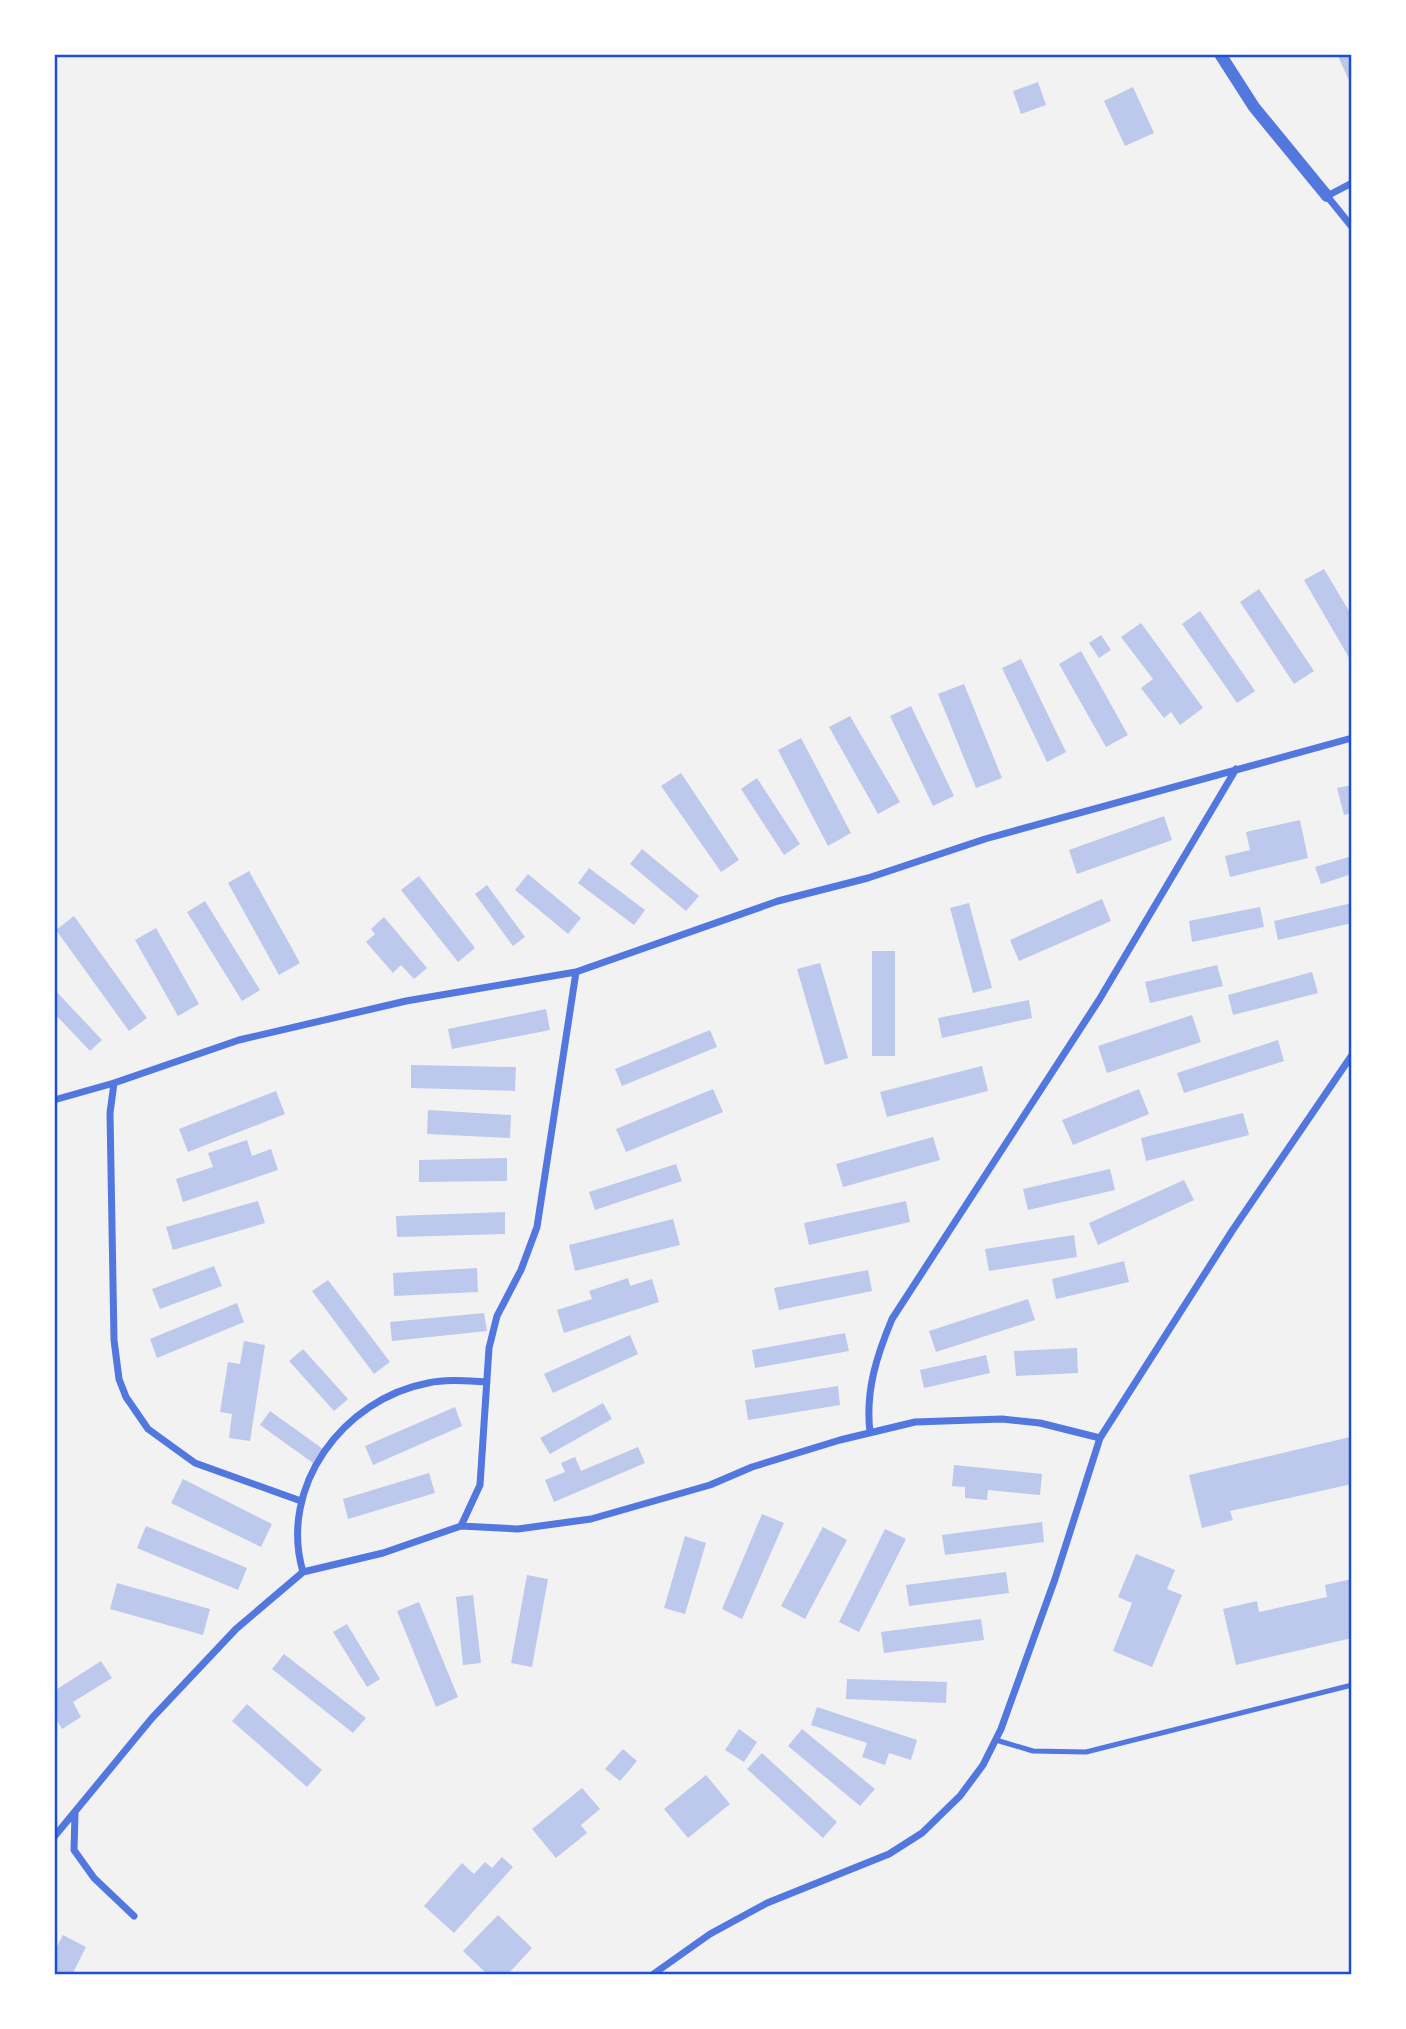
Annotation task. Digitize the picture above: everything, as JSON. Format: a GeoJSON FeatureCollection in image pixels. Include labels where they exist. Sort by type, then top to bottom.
{"type":"FeatureCollection","features":[{"type":"Feature","properties":{"kind":"street"},"geometry":{"type":"LineString","coordinates":[[1220,54],[1254,107],[1352,227]]}},
{"type":"Feature","properties":{"kind":"street"},"geometry":{"type":"LineString","coordinates":[[1327,196],[1352,183]]}},
{"type":"Feature","properties":{"kind":"street"},"geometry":{"type":"LineString","coordinates":[[54,1100],[114,1083],[239,1040],[405,1001],[576,972],[778,901],[868,878],[985,839],[1352,738]]}},
{"type":"Feature","properties":{"kind":"street"},"geometry":{"type":"LineString","coordinates":[[870,1432],[870,1387],[879,1351],[892,1318],[1099,1000],[1237,768]]}},
{"type":"Feature","properties":{"kind":"street"},"geometry":{"type":"LineString","coordinates":[[461,1526],[480,1485],[489,1348],[497,1316],[521,1270],[537,1227],[576,972]]}},
{"type":"Feature","properties":{"kind":"street"},"geometry":{"type":"LineString","coordinates":[[652,1975],[710,1934],[766,1903],[853,1871],[889,1854],[922,1833],[960,1796],[983,1765],[996,1740],[1055,1579],[1100,1438],[1232,1231],[1352,1055]]}},
{"type":"Feature","properties":{"kind":"street"},"geometry":{"type":"LineString","coordinates":[[114,1083],[110,1113],[114,1340],[119,1378],[126,1396],[148,1429],[195,1463],[301,1501]]}},
{"type":"Feature","properties":{"kind":"street"},"geometry":{"type":"LineString","coordinates":[[303,1572],[296,1538],[301,1501],[313,1470],[344,1428],[370,1406],[427,1383],[453,1380],[487,1382]]}},
{"type":"Feature","properties":{"kind":"street"},"geometry":{"type":"LineString","coordinates":[[54,1837],[152,1718],[236,1629],[303,1572],[383,1553],[461,1526],[518,1529],[591,1519],[710,1485],[752,1467],[870,1432],[915,1422],[978,1418],[1040,1423],[1100,1438]]}},
{"type":"Feature","properties":{"kind":"street"},"geometry":{"type":"LineString","coordinates":[[75,1813],[74,1850],[93,1878],[134,1916]]}},
{"type":"Feature","properties":{"kind":"lane"},"geometry":{"type":"LineString","coordinates":[[996,1740],[1033,1751],[1086,1752],[1352,1685]]}},
{"type":"Feature","properties":{"kind":"building"},"geometry":{"type":"Polygon","coordinates":[[[1337,54],[1352,54],[1352,87],[1337,54]]]}},
{"type":"Feature","properties":{"kind":"building"},"geometry":{"type":"Polygon","coordinates":[[[1038,82],[1046,105],[1021,114],[1013,91],[1038,82]]]}},
{"type":"Feature","properties":{"kind":"building"},"geometry":{"type":"Polygon","coordinates":[[[1133,87],[1154,133],[1125,146],[1104,101],[1133,87]]]}},
{"type":"Feature","properties":{"kind":"building"},"geometry":{"type":"Polygon","coordinates":[[[1324,569],[1352,616],[1352,663],[1304,580],[1324,569]]]}},
{"type":"Feature","properties":{"kind":"building"},"geometry":{"type":"Polygon","coordinates":[[[1259,589],[1314,671],[1294,684],[1240,602],[1259,589]]]}},
{"type":"Feature","properties":{"kind":"building"},"geometry":{"type":"Polygon","coordinates":[[[1200,611],[1255,691],[1237,703],[1182,624],[1200,611]]]}},
{"type":"Feature","properties":{"kind":"building"},"geometry":{"type":"Polygon","coordinates":[[[1141,623],[1203,708],[1180,725],[1171,712],[1164,718],[1141,688],[1153,679],[1121,637],[1141,623]]]}},
{"type":"Feature","properties":{"kind":"building"},"geometry":{"type":"Polygon","coordinates":[[[1101,635],[1111,650],[1099,658],[1089,643],[1101,635]]]}},
{"type":"Feature","properties":{"kind":"building"},"geometry":{"type":"Polygon","coordinates":[[[1081,651],[1128,735],[1106,747],[1059,664],[1081,651]]]}},
{"type":"Feature","properties":{"kind":"building"},"geometry":{"type":"Polygon","coordinates":[[[1021,659],[1066,752],[1047,762],[1002,668],[1021,659]]]}},
{"type":"Feature","properties":{"kind":"building"},"geometry":{"type":"Polygon","coordinates":[[[964,684],[1002,778],[976,788],[938,694],[964,684]]]}},
{"type":"Feature","properties":{"kind":"building"},"geometry":{"type":"Polygon","coordinates":[[[911,706],[954,796],[933,806],[890,716],[911,706]]]}},
{"type":"Feature","properties":{"kind":"building"},"geometry":{"type":"Polygon","coordinates":[[[850,716],[900,802],[878,814],[829,727],[850,716]]]}},
{"type":"Feature","properties":{"kind":"building"},"geometry":{"type":"Polygon","coordinates":[[[801,738],[851,833],[828,846],[778,750],[801,738]]]}},
{"type":"Feature","properties":{"kind":"building"},"geometry":{"type":"Polygon","coordinates":[[[681,773],[739,860],[721,872],[661,786],[681,773]]]}},
{"type":"Feature","properties":{"kind":"building"},"geometry":{"type":"Polygon","coordinates":[[[757,778],[800,844],[784,855],[741,789],[757,778]]]}},
{"type":"Feature","properties":{"kind":"building"},"geometry":{"type":"Polygon","coordinates":[[[1352,785],[1352,813],[1344,815],[1337,788],[1352,785]]]}},
{"type":"Feature","properties":{"kind":"building"},"geometry":{"type":"Polygon","coordinates":[[[1164,816],[1172,840],[1077,874],[1069,850],[1164,816]]]}},
{"type":"Feature","properties":{"kind":"building"},"geometry":{"type":"Polygon","coordinates":[[[1300,820],[1308,858],[1230,877],[1225,856],[1250,850],[1246,832],[1300,820]]]}},
{"type":"Feature","properties":{"kind":"building"},"geometry":{"type":"Polygon","coordinates":[[[642,849],[699,896],[686,911],[630,864],[642,849]]]}},
{"type":"Feature","properties":{"kind":"building"},"geometry":{"type":"Polygon","coordinates":[[[1352,856],[1352,874],[1321,884],[1315,867],[1352,856]]]}},
{"type":"Feature","properties":{"kind":"building"},"geometry":{"type":"Polygon","coordinates":[[[589,868],[645,910],[634,925],[578,883],[589,868]]]}},
{"type":"Feature","properties":{"kind":"building"},"geometry":{"type":"Polygon","coordinates":[[[249,871],[300,963],[279,975],[228,883],[249,871]]]}},
{"type":"Feature","properties":{"kind":"building"},"geometry":{"type":"Polygon","coordinates":[[[528,874],[581,918],[568,934],[515,890],[528,874]]]}},
{"type":"Feature","properties":{"kind":"building"},"geometry":{"type":"Polygon","coordinates":[[[419,876],[475,948],[458,962],[401,890],[419,876]]]}},
{"type":"Feature","properties":{"kind":"building"},"geometry":{"type":"Polygon","coordinates":[[[487,885],[525,937],[513,946],[475,894],[487,885]]]}},
{"type":"Feature","properties":{"kind":"building"},"geometry":{"type":"Polygon","coordinates":[[[1102,899],[1111,921],[1019,961],[1010,940],[1102,899]]]}},
{"type":"Feature","properties":{"kind":"building"},"geometry":{"type":"Polygon","coordinates":[[[205,901],[260,990],[242,1001],[187,912],[205,901]]]}},
{"type":"Feature","properties":{"kind":"building"},"geometry":{"type":"Polygon","coordinates":[[[969,903],[992,988],[973,993],[950,908],[969,903]]]}},
{"type":"Feature","properties":{"kind":"building"},"geometry":{"type":"Polygon","coordinates":[[[1352,903],[1352,923],[1278,940],[1274,921],[1352,903]]]}},
{"type":"Feature","properties":{"kind":"building"},"geometry":{"type":"Polygon","coordinates":[[[1260,907],[1264,927],[1192,942],[1189,921],[1260,907]]]}},
{"type":"Feature","properties":{"kind":"building"},"geometry":{"type":"Polygon","coordinates":[[[74,916],[147,1018],[129,1031],[56,930],[74,916]]]}},
{"type":"Feature","properties":{"kind":"building"},"geometry":{"type":"Polygon","coordinates":[[[384,917],[427,968],[414,979],[401,965],[393,973],[366,942],[375,934],[371,929],[384,917]]]}},
{"type":"Feature","properties":{"kind":"building"},"geometry":{"type":"Polygon","coordinates":[[[156,928],[199,1004],[178,1016],[135,940],[156,928]]]}},
{"type":"Feature","properties":{"kind":"building"},"geometry":{"type":"Polygon","coordinates":[[[872,951],[895,951],[895,1056],[872,1056],[872,951]]]}},
{"type":"Feature","properties":{"kind":"building"},"geometry":{"type":"Polygon","coordinates":[[[820,963],[848,1058],[825,1065],[797,969],[820,963]]]}},
{"type":"Feature","properties":{"kind":"building"},"geometry":{"type":"Polygon","coordinates":[[[1217,965],[1223,986],[1150,1003],[1145,982],[1217,965]]]}},
{"type":"Feature","properties":{"kind":"building"},"geometry":{"type":"Polygon","coordinates":[[[1312,972],[1318,993],[1233,1015],[1228,995],[1312,972]]]}},
{"type":"Feature","properties":{"kind":"building"},"geometry":{"type":"Polygon","coordinates":[[[54,989],[102,1040],[90,1051],[54,1013],[54,989]]]}},
{"type":"Feature","properties":{"kind":"building"},"geometry":{"type":"Polygon","coordinates":[[[1029,1000],[1032,1018],[942,1038],[938,1018],[1029,1000]]]}},
{"type":"Feature","properties":{"kind":"building"},"geometry":{"type":"Polygon","coordinates":[[[546,1009],[550,1030],[452,1049],[448,1029],[546,1009]]]}},
{"type":"Feature","properties":{"kind":"building"},"geometry":{"type":"Polygon","coordinates":[[[1192,1015],[1201,1042],[1107,1073],[1098,1046],[1192,1015]]]}},
{"type":"Feature","properties":{"kind":"building"},"geometry":{"type":"Polygon","coordinates":[[[710,1030],[717,1047],[622,1086],[615,1069],[710,1030]]]}},
{"type":"Feature","properties":{"kind":"building"},"geometry":{"type":"Polygon","coordinates":[[[1278,1040],[1284,1061],[1184,1093],[1177,1073],[1278,1040]]]}},
{"type":"Feature","properties":{"kind":"building"},"geometry":{"type":"Polygon","coordinates":[[[411,1065],[516,1067],[515,1091],[411,1088],[411,1065]]]}},
{"type":"Feature","properties":{"kind":"building"},"geometry":{"type":"Polygon","coordinates":[[[982,1066],[988,1091],[887,1117],[880,1092],[982,1066]]]}},
{"type":"Feature","properties":{"kind":"building"},"geometry":{"type":"Polygon","coordinates":[[[713,1089],[723,1112],[626,1152],[616,1129],[713,1089]]]}},
{"type":"Feature","properties":{"kind":"building"},"geometry":{"type":"Polygon","coordinates":[[[1139,1089],[1149,1114],[1073,1145],[1062,1120],[1139,1089]]]}},
{"type":"Feature","properties":{"kind":"building"},"geometry":{"type":"Polygon","coordinates":[[[276,1091],[285,1114],[188,1152],[179,1129],[276,1091]]]}},
{"type":"Feature","properties":{"kind":"building"},"geometry":{"type":"Polygon","coordinates":[[[428,1110],[511,1115],[510,1138],[427,1134],[428,1110]]]}},
{"type":"Feature","properties":{"kind":"building"},"geometry":{"type":"Polygon","coordinates":[[[1243,1113],[1249,1135],[1146,1161],[1141,1138],[1243,1113]]]}},
{"type":"Feature","properties":{"kind":"building"},"geometry":{"type":"Polygon","coordinates":[[[933,1137],[940,1160],[843,1187],[836,1164],[933,1137]]]}},
{"type":"Feature","properties":{"kind":"building"},"geometry":{"type":"Polygon","coordinates":[[[247,1140],[252,1156],[271,1149],[278,1170],[183,1202],[176,1179],[213,1167],[208,1153],[247,1140]]]}},
{"type":"Feature","properties":{"kind":"building"},"geometry":{"type":"Polygon","coordinates":[[[507,1158],[507,1181],[419,1182],[419,1160],[507,1158]]]}},
{"type":"Feature","properties":{"kind":"building"},"geometry":{"type":"Polygon","coordinates":[[[676,1164],[682,1181],[595,1210],[589,1192],[676,1164]]]}},
{"type":"Feature","properties":{"kind":"building"},"geometry":{"type":"Polygon","coordinates":[[[1110,1169],[1115,1190],[1028,1210],[1023,1189],[1110,1169]]]}},
{"type":"Feature","properties":{"kind":"building"},"geometry":{"type":"Polygon","coordinates":[[[1184,1180],[1194,1200],[1098,1245],[1089,1223],[1184,1180]]]}},
{"type":"Feature","properties":{"kind":"building"},"geometry":{"type":"Polygon","coordinates":[[[258,1201],[265,1223],[173,1250],[166,1227],[258,1201]]]}},
{"type":"Feature","properties":{"kind":"building"},"geometry":{"type":"Polygon","coordinates":[[[906,1201],[910,1222],[809,1245],[804,1223],[906,1201]]]}},
{"type":"Feature","properties":{"kind":"building"},"geometry":{"type":"Polygon","coordinates":[[[505,1212],[505,1234],[397,1237],[396,1216],[505,1212]]]}},
{"type":"Feature","properties":{"kind":"building"},"geometry":{"type":"Polygon","coordinates":[[[673,1219],[680,1245],[575,1271],[569,1245],[673,1219]]]}},
{"type":"Feature","properties":{"kind":"building"},"geometry":{"type":"Polygon","coordinates":[[[1074,1235],[1077,1257],[989,1271],[985,1249],[1074,1235]]]}},
{"type":"Feature","properties":{"kind":"building"},"geometry":{"type":"Polygon","coordinates":[[[1124,1261],[1129,1282],[1056,1299],[1052,1279],[1124,1261]]]}},
{"type":"Feature","properties":{"kind":"building"},"geometry":{"type":"Polygon","coordinates":[[[214,1266],[222,1286],[160,1309],[152,1289],[214,1266]]]}},
{"type":"Feature","properties":{"kind":"building"},"geometry":{"type":"Polygon","coordinates":[[[477,1268],[478,1292],[394,1296],[393,1273],[477,1268]]]}},
{"type":"Feature","properties":{"kind":"building"},"geometry":{"type":"Polygon","coordinates":[[[868,1270],[872,1291],[779,1310],[774,1288],[868,1270]]]}},
{"type":"Feature","properties":{"kind":"building"},"geometry":{"type":"Polygon","coordinates":[[[628,1278],[630,1286],[652,1279],[659,1302],[564,1333],[557,1310],[592,1299],[589,1291],[628,1278]]]}},
{"type":"Feature","properties":{"kind":"building"},"geometry":{"type":"Polygon","coordinates":[[[328,1280],[390,1362],[374,1374],[312,1291],[328,1280]]]}},
{"type":"Feature","properties":{"kind":"building"},"geometry":{"type":"Polygon","coordinates":[[[1028,1299],[1035,1320],[936,1352],[929,1331],[1028,1299]]]}},
{"type":"Feature","properties":{"kind":"building"},"geometry":{"type":"Polygon","coordinates":[[[237,1303],[244,1322],[157,1358],[150,1339],[237,1303]]]}},
{"type":"Feature","properties":{"kind":"building"},"geometry":{"type":"Polygon","coordinates":[[[484,1313],[487,1331],[392,1341],[390,1322],[484,1313]]]}},
{"type":"Feature","properties":{"kind":"building"},"geometry":{"type":"Polygon","coordinates":[[[845,1333],[849,1351],[755,1368],[752,1350],[845,1333]]]}},
{"type":"Feature","properties":{"kind":"building"},"geometry":{"type":"Polygon","coordinates":[[[630,1335],[638,1354],[553,1393],[544,1374],[630,1335]]]}},
{"type":"Feature","properties":{"kind":"building"},"geometry":{"type":"Polygon","coordinates":[[[244,1341],[265,1345],[250,1441],[229,1438],[232,1414],[220,1412],[228,1362],[240,1364],[244,1341]]]}},
{"type":"Feature","properties":{"kind":"building"},"geometry":{"type":"Polygon","coordinates":[[[1077,1348],[1078,1373],[1016,1376],[1014,1351],[1077,1348]]]}},
{"type":"Feature","properties":{"kind":"building"},"geometry":{"type":"Polygon","coordinates":[[[303,1349],[348,1399],[334,1411],[289,1361],[303,1349]]]}},
{"type":"Feature","properties":{"kind":"building"},"geometry":{"type":"Polygon","coordinates":[[[986,1355],[990,1373],[924,1388],[920,1370],[986,1355]]]}},
{"type":"Feature","properties":{"kind":"building"},"geometry":{"type":"Polygon","coordinates":[[[838,1386],[840,1405],[748,1420],[745,1400],[838,1386]]]}},
{"type":"Feature","properties":{"kind":"building"},"geometry":{"type":"Polygon","coordinates":[[[603,1403],[612,1419],[550,1454],[540,1438],[603,1403]]]}},
{"type":"Feature","properties":{"kind":"building"},"geometry":{"type":"Polygon","coordinates":[[[455,1407],[462,1426],[373,1465],[365,1446],[455,1407]]]}},
{"type":"Feature","properties":{"kind":"building"},"geometry":{"type":"Polygon","coordinates":[[[270,1411],[323,1449],[313,1463],[260,1425],[270,1411]]]}},
{"type":"Feature","properties":{"kind":"building"},"geometry":{"type":"Polygon","coordinates":[[[1350,1437],[1352,1484],[1230,1511],[1233,1520],[1202,1528],[1189,1475],[1350,1437]]]}},
{"type":"Feature","properties":{"kind":"building"},"geometry":{"type":"Polygon","coordinates":[[[638,1447],[645,1463],[554,1502],[545,1480],[565,1472],[561,1463],[575,1457],[581,1471],[638,1447]]]}},
{"type":"Feature","properties":{"kind":"building"},"geometry":{"type":"Polygon","coordinates":[[[954,1465],[1042,1474],[1040,1495],[988,1490],[987,1500],[965,1498],[965,1487],[952,1486],[954,1465]]]}},
{"type":"Feature","properties":{"kind":"building"},"geometry":{"type":"Polygon","coordinates":[[[429,1473],[435,1493],[348,1519],[343,1499],[429,1473]]]}},
{"type":"Feature","properties":{"kind":"building"},"geometry":{"type":"Polygon","coordinates":[[[183,1479],[272,1524],[261,1547],[171,1503],[183,1479]]]}},
{"type":"Feature","properties":{"kind":"building"},"geometry":{"type":"Polygon","coordinates":[[[762,1514],[784,1523],[742,1619],[722,1609],[762,1514]]]}},
{"type":"Feature","properties":{"kind":"building"},"geometry":{"type":"Polygon","coordinates":[[[1042,1522],[1044,1542],[945,1555],[942,1535],[1042,1522]]]}},
{"type":"Feature","properties":{"kind":"building"},"geometry":{"type":"Polygon","coordinates":[[[146,1526],[247,1568],[238,1590],[137,1548],[146,1526]]]}},
{"type":"Feature","properties":{"kind":"building"},"geometry":{"type":"Polygon","coordinates":[[[823,1527],[847,1540],[805,1619],[781,1606],[823,1527]]]}},
{"type":"Feature","properties":{"kind":"building"},"geometry":{"type":"Polygon","coordinates":[[[885,1529],[906,1539],[859,1632],[839,1622],[885,1529]]]}},
{"type":"Feature","properties":{"kind":"building"},"geometry":{"type":"Polygon","coordinates":[[[685,1536],[706,1543],[685,1614],[664,1608],[685,1536]]]}},
{"type":"Feature","properties":{"kind":"building"},"geometry":{"type":"Polygon","coordinates":[[[1136,1554],[1175,1570],[1167,1589],[1182,1595],[1152,1667],[1113,1651],[1132,1603],[1118,1597],[1136,1554]]]}},
{"type":"Feature","properties":{"kind":"building"},"geometry":{"type":"Polygon","coordinates":[[[1006,1572],[1009,1593],[909,1606],[906,1585],[1006,1572]]]}},
{"type":"Feature","properties":{"kind":"building"},"geometry":{"type":"Polygon","coordinates":[[[527,1575],[548,1579],[532,1667],[511,1663],[527,1575]]]}},
{"type":"Feature","properties":{"kind":"building"},"geometry":{"type":"Polygon","coordinates":[[[1352,1579],[1352,1638],[1236,1665],[1223,1609],[1257,1601],[1259,1612],[1327,1597],[1325,1585],[1352,1579]]]}},
{"type":"Feature","properties":{"kind":"building"},"geometry":{"type":"Polygon","coordinates":[[[117,1583],[210,1609],[203,1635],[110,1609],[117,1583]]]}},
{"type":"Feature","properties":{"kind":"building"},"geometry":{"type":"Polygon","coordinates":[[[473,1595],[481,1663],[463,1665],[456,1597],[473,1595]]]}},
{"type":"Feature","properties":{"kind":"building"},"geometry":{"type":"Polygon","coordinates":[[[419,1602],[458,1697],[436,1707],[397,1611],[419,1602]]]}},
{"type":"Feature","properties":{"kind":"building"},"geometry":{"type":"Polygon","coordinates":[[[981,1619],[984,1640],[884,1653],[881,1632],[981,1619]]]}},
{"type":"Feature","properties":{"kind":"building"},"geometry":{"type":"Polygon","coordinates":[[[347,1624],[380,1679],[367,1687],[333,1632],[347,1624]]]}},
{"type":"Feature","properties":{"kind":"building"},"geometry":{"type":"Polygon","coordinates":[[[284,1654],[366,1718],[353,1733],[272,1669],[284,1654]]]}},
{"type":"Feature","properties":{"kind":"building"},"geometry":{"type":"Polygon","coordinates":[[[101,1661],[112,1678],[73,1702],[81,1717],[62,1729],[54,1716],[54,1691],[101,1661]]]}},
{"type":"Feature","properties":{"kind":"building"},"geometry":{"type":"Polygon","coordinates":[[[847,1679],[947,1682],[946,1703],[846,1699],[847,1679]]]}},
{"type":"Feature","properties":{"kind":"building"},"geometry":{"type":"Polygon","coordinates":[[[247,1704],[322,1770],[307,1787],[232,1721],[247,1704]]]}},
{"type":"Feature","properties":{"kind":"building"},"geometry":{"type":"Polygon","coordinates":[[[817,1707],[917,1740],[911,1760],[889,1753],[885,1765],[862,1757],[867,1743],[811,1725],[817,1707]]]}},
{"type":"Feature","properties":{"kind":"building"},"geometry":{"type":"Polygon","coordinates":[[[739,1729],[757,1742],[744,1762],[725,1750],[739,1729]]]}},
{"type":"Feature","properties":{"kind":"building"},"geometry":{"type":"Polygon","coordinates":[[[802,1729],[875,1789],[860,1806],[788,1746],[802,1729]]]}},
{"type":"Feature","properties":{"kind":"building"},"geometry":{"type":"Polygon","coordinates":[[[623,1749],[637,1761],[620,1781],[605,1769],[623,1749]]]}},
{"type":"Feature","properties":{"kind":"building"},"geometry":{"type":"Polygon","coordinates":[[[762,1753],[837,1822],[823,1838],[747,1769],[762,1753]]]}},
{"type":"Feature","properties":{"kind":"building"},"geometry":{"type":"Polygon","coordinates":[[[706,1775],[730,1804],[688,1838],[664,1809],[706,1775]]]}},
{"type":"Feature","properties":{"kind":"building"},"geometry":{"type":"Polygon","coordinates":[[[582,1788],[600,1809],[581,1825],[587,1833],[556,1858],[532,1829],[582,1788]]]}},
{"type":"Feature","properties":{"kind":"building"},"geometry":{"type":"Polygon","coordinates":[[[502,1857],[513,1867],[454,1933],[424,1906],[462,1863],[474,1874],[485,1862],[492,1868],[502,1857]]]}},
{"type":"Feature","properties":{"kind":"building"},"geometry":{"type":"Polygon","coordinates":[[[498,1915],[532,1948],[507,1975],[488,1975],[463,1951],[498,1915]]]}},
{"type":"Feature","properties":{"kind":"building"},"geometry":{"type":"Polygon","coordinates":[[[63,1935],[86,1947],[72,1975],[54,1975],[54,1952],[63,1935]]]}}]}
